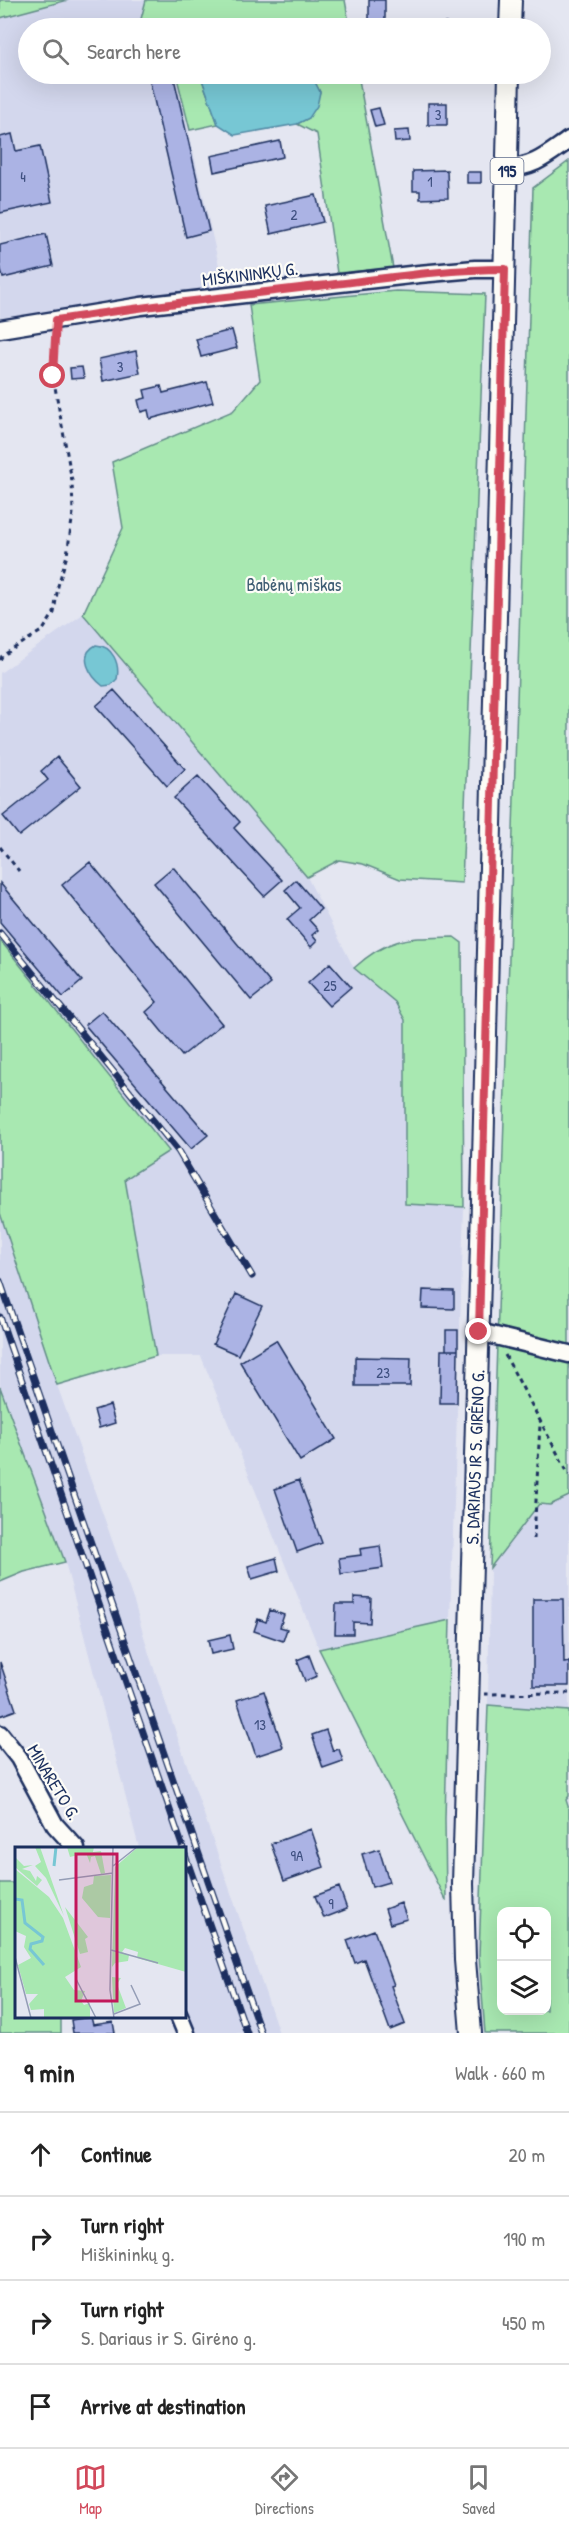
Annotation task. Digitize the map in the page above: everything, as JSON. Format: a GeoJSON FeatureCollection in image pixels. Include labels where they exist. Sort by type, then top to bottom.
{"type":"FeatureCollection","features":[{"type":"Feature","properties":{"kind":"main road"},"geometry":{"type":"LineString","coordinates":[[510,18],[511,0]]}},
{"type":"Feature","properties":{"kind":"main road","name":"195"},"geometry":{"type":"LineString","coordinates":[[505,269],[509,84]]}},
{"type":"Feature","properties":{"kind":"main road","name":"S. DARIAUS IR S. GIRĖNO G."},"geometry":{"type":"LineString","coordinates":[[471,2033],[465,1960],[463,1884],[468,1694],[486,1333],[505,269]]}},
{"type":"Feature","properties":{"kind":"street"},"geometry":{"type":"LineString","coordinates":[[507,168],[525,167],[537,162],[569,140]]}},
{"type":"Feature","properties":{"kind":"street","name":"MIŠKININKŲ G."},"geometry":{"type":"LineString","coordinates":[[0,329],[141,306],[385,278],[475,269],[505,269]]}},
{"type":"Feature","properties":{"kind":"street"},"geometry":{"type":"LineString","coordinates":[[486,1333],[569,1353]]}},
{"type":"Feature","properties":{"kind":"street","name":"MINARETO G."},"geometry":{"type":"LineString","coordinates":[[0,1734],[19,1758],[56,1824],[75,1847]]}},
{"type":"Feature","properties":{"kind":"street"},"geometry":{"type":"LineString","coordinates":[[180,2018],[186,2033]]}},
{"type":"Feature","properties":{"kind":"path"},"geometry":{"type":"LineString","coordinates":[[0,660],[2,656],[43,630],[54,613],[74,513],[72,481],[53,376],[56,320]]}},
{"type":"Feature","properties":{"kind":"path"},"geometry":{"type":"LineString","coordinates":[[0,847],[19,871]]}},
{"type":"Feature","properties":{"kind":"path"},"geometry":{"type":"LineString","coordinates":[[486,1333],[569,1475]]}},
{"type":"Feature","properties":{"kind":"path"},"geometry":{"type":"LineString","coordinates":[[534,1539],[540,1422]]}},
{"type":"Feature","properties":{"kind":"path"},"geometry":{"type":"LineString","coordinates":[[468,1694],[569,1693]]}},
{"type":"Feature","properties":{"kind":"shaded area"},"geometry":{"type":"Polygon","coordinates":[[[68,0],[146,0],[141,18],[18,18],[18,84],[178,84],[224,288],[0,318],[0,18],[68,0]]]}},
{"type":"Feature","properties":{"kind":"shaded area"},"geometry":{"type":"Polygon","coordinates":[[[83,614],[307,877],[354,968],[395,1002],[405,1020],[405,1204],[464,1207],[450,1620],[319,1649],[201,1356],[156,1356],[125,1179],[169,1150],[0,940],[0,673],[83,614]]]}},
{"type":"Feature","properties":{"kind":"shaded area"},"geometry":{"type":"Polygon","coordinates":[[[0,1213],[279,2033],[195,2033],[186,2005],[186,1847],[139,1847],[65,1562],[0,1387],[0,1213]]]}},
{"type":"Feature","properties":{"kind":"shaded area"},"geometry":{"type":"Polygon","coordinates":[[[569,1496],[569,1711],[488,1705],[490,1568],[539,1504],[550,1505],[569,1496]]]}},
{"type":"Feature","properties":{"kind":"green space"},"geometry":{"type":"Polygon","coordinates":[[[0,0],[68,0],[0,18],[0,0]]]}},
{"type":"Feature","properties":{"kind":"green space"},"geometry":{"type":"Polygon","coordinates":[[[146,0],[345,0],[348,18],[141,18],[146,0]]]}},
{"type":"Feature","properties":{"kind":"green space"},"geometry":{"type":"Polygon","coordinates":[[[178,84],[204,84],[218,124],[190,130],[178,84]]]}},
{"type":"Feature","properties":{"kind":"green space"},"geometry":{"type":"Polygon","coordinates":[[[316,84],[360,84],[393,268],[337,273],[317,134],[297,124],[309,118],[320,92],[316,84]]]}},
{"type":"Feature","properties":{"kind":"green space"},"geometry":{"type":"Polygon","coordinates":[[[569,161],[569,1496],[550,1505],[539,1504],[490,1568],[533,188],[569,161]]]}},
{"type":"Feature","properties":{"kind":"green space","name":"Babėnų miškas"},"geometry":{"type":"Polygon","coordinates":[[[396,291],[485,294],[462,883],[400,879],[363,864],[339,860],[307,877],[83,614],[123,528],[112,462],[233,411],[260,380],[249,305],[396,291]]]}},
{"type":"Feature","properties":{"kind":"green space"},"geometry":{"type":"Polygon","coordinates":[[[454,937],[462,943],[464,1207],[405,1204],[405,1020],[395,1002],[354,968],[389,944],[412,939],[454,937]]]}},
{"type":"Feature","properties":{"kind":"green space"},"geometry":{"type":"Polygon","coordinates":[[[0,940],[169,1151],[125,1179],[156,1356],[57,1385],[0,1213],[0,940]]]}},
{"type":"Feature","properties":{"kind":"green space"},"geometry":{"type":"Polygon","coordinates":[[[0,1387],[65,1562],[24,1572],[0,1582],[0,1387]]]}},
{"type":"Feature","properties":{"kind":"green space"},"geometry":{"type":"Polygon","coordinates":[[[450,1620],[445,1819],[446,1901],[319,1649],[450,1620]]]}},
{"type":"Feature","properties":{"kind":"green space"},"geometry":{"type":"Polygon","coordinates":[[[488,1705],[569,1711],[569,1796],[566,1800],[569,1809],[569,2033],[485,2033],[479,1955],[488,1705]]]}},
{"type":"Feature","properties":{"kind":"green space"},"geometry":{"type":"Polygon","coordinates":[[[0,1883],[15,1883],[15,2018],[61,2018],[61,2033],[0,2033],[0,1883]]]}},
{"type":"Feature","properties":{"kind":"water"},"geometry":{"type":"Polygon","coordinates":[[[204,84],[316,84],[320,92],[317,106],[309,118],[297,124],[235,135],[218,124],[204,84]]]}},
{"type":"Feature","properties":{"kind":"water"},"geometry":{"type":"Polygon","coordinates":[[[96,645],[111,652],[116,662],[117,679],[111,685],[103,686],[88,666],[87,654],[96,645]]]}},
{"type":"Feature","properties":{"kind":"building"},"geometry":{"type":"Polygon","coordinates":[[[369,0],[385,0],[385,18],[369,18],[369,0]]]}},
{"type":"Feature","properties":{"kind":"building"},"geometry":{"type":"Polygon","coordinates":[[[150,84],[175,84],[209,231],[186,237],[150,84]]]}},
{"type":"Feature","properties":{"kind":"building"},"geometry":{"type":"Polygon","coordinates":[[[428,103],[447,103],[447,125],[428,125],[428,103]]]}},
{"type":"Feature","properties":{"kind":"building"},"geometry":{"type":"Polygon","coordinates":[[[379,108],[384,125],[375,127],[370,110],[379,108]]]}},
{"type":"Feature","properties":{"kind":"building"},"geometry":{"type":"Polygon","coordinates":[[[409,130],[410,141],[395,142],[394,131],[409,130]]]}},
{"type":"Feature","properties":{"kind":"building"},"geometry":{"type":"Polygon","coordinates":[[[12,134],[16,151],[40,146],[52,202],[0,213],[0,137],[12,134]]]}},
{"type":"Feature","properties":{"kind":"building"},"geometry":{"type":"Polygon","coordinates":[[[280,141],[283,157],[214,172],[211,156],[280,141]]]}},
{"type":"Feature","properties":{"kind":"building"},"geometry":{"type":"Polygon","coordinates":[[[447,170],[448,198],[420,199],[420,191],[413,191],[413,171],[447,170]]]}},
{"type":"Feature","properties":{"kind":"building"},"geometry":{"type":"Polygon","coordinates":[[[467,172],[481,172],[481,183],[467,183],[467,172]]]}},
{"type":"Feature","properties":{"kind":"building"},"geometry":{"type":"Polygon","coordinates":[[[316,195],[323,222],[271,234],[265,206],[316,195]]]}},
{"type":"Feature","properties":{"kind":"building"},"geometry":{"type":"Polygon","coordinates":[[[46,234],[53,266],[3,278],[0,265],[0,245],[46,234]]]}},
{"type":"Feature","properties":{"kind":"building"},"geometry":{"type":"Polygon","coordinates":[[[232,330],[237,348],[201,357],[196,339],[232,330]]]}},
{"type":"Feature","properties":{"kind":"building"},"geometry":{"type":"Polygon","coordinates":[[[136,351],[140,373],[103,381],[99,359],[136,351]]]}},
{"type":"Feature","properties":{"kind":"building"},"geometry":{"type":"Polygon","coordinates":[[[82,367],[84,378],[71,379],[70,368],[82,367]]]}},
{"type":"Feature","properties":{"kind":"building"},"geometry":{"type":"Polygon","coordinates":[[[207,382],[213,402],[150,419],[148,410],[141,412],[138,400],[146,398],[144,390],[161,386],[163,393],[207,382]]]}},
{"type":"Feature","properties":{"kind":"building"},"geometry":{"type":"Polygon","coordinates":[[[114,690],[185,769],[167,786],[96,706],[114,690]]]}},
{"type":"Feature","properties":{"kind":"building"},"geometry":{"type":"Polygon","coordinates":[[[57,757],[81,786],[19,836],[3,816],[48,780],[41,771],[57,757]]]}},
{"type":"Feature","properties":{"kind":"building"},"geometry":{"type":"Polygon","coordinates":[[[198,776],[240,822],[234,828],[282,880],[264,896],[174,798],[198,776]]]}},
{"type":"Feature","properties":{"kind":"building"},"geometry":{"type":"Polygon","coordinates":[[[90,862],[222,1024],[182,1056],[146,1012],[157,1002],[62,885],[90,862]]]}},
{"type":"Feature","properties":{"kind":"building"},"geometry":{"type":"Polygon","coordinates":[[[173,867],[271,984],[251,1000],[154,883],[173,867]]]}},
{"type":"Feature","properties":{"kind":"building"},"geometry":{"type":"Polygon","coordinates":[[[296,880],[321,909],[309,920],[318,930],[312,935],[317,941],[311,947],[287,919],[300,908],[285,890],[296,880]]]}},
{"type":"Feature","properties":{"kind":"building"},"geometry":{"type":"Polygon","coordinates":[[[0,883],[82,981],[63,997],[0,922],[0,883]]]}},
{"type":"Feature","properties":{"kind":"building"},"geometry":{"type":"Polygon","coordinates":[[[330,963],[351,987],[329,1006],[308,983],[330,963]]]}},
{"type":"Feature","properties":{"kind":"building"},"geometry":{"type":"Polygon","coordinates":[[[102,1011],[208,1135],[191,1149],[85,1025],[102,1011]]]}},
{"type":"Feature","properties":{"kind":"building"},"geometry":{"type":"Polygon","coordinates":[[[423,1290],[454,1291],[454,1309],[422,1308],[423,1290]]]}},
{"type":"Feature","properties":{"kind":"building"},"geometry":{"type":"Polygon","coordinates":[[[236,1294],[262,1306],[238,1355],[213,1344],[236,1294]]]}},
{"type":"Feature","properties":{"kind":"building"},"geometry":{"type":"Polygon","coordinates":[[[446,1330],[458,1330],[458,1350],[446,1350],[446,1330]]]}},
{"type":"Feature","properties":{"kind":"building"},"geometry":{"type":"Polygon","coordinates":[[[276,1340],[336,1439],[300,1461],[240,1362],[276,1340]]]}},
{"type":"Feature","properties":{"kind":"building"},"geometry":{"type":"Polygon","coordinates":[[[441,1350],[458,1350],[457,1403],[440,1403],[441,1350]]]}},
{"type":"Feature","properties":{"kind":"building"},"geometry":{"type":"Polygon","coordinates":[[[355,1357],[411,1358],[410,1386],[355,1386],[355,1357]]]}},
{"type":"Feature","properties":{"kind":"building"},"geometry":{"type":"Polygon","coordinates":[[[110,1405],[115,1423],[99,1428],[94,1410],[110,1405]]]}},
{"type":"Feature","properties":{"kind":"building"},"geometry":{"type":"Polygon","coordinates":[[[299,1480],[322,1543],[297,1552],[275,1489],[299,1480]]]}},
{"type":"Feature","properties":{"kind":"building"},"geometry":{"type":"Polygon","coordinates":[[[380,1546],[383,1568],[341,1574],[339,1558],[361,1555],[360,1549],[380,1546]]]}},
{"type":"Feature","properties":{"kind":"building"},"geometry":{"type":"Polygon","coordinates":[[[276,1558],[279,1571],[252,1579],[248,1566],[276,1558]]]}},
{"type":"Feature","properties":{"kind":"building"},"geometry":{"type":"Polygon","coordinates":[[[354,1597],[371,1598],[370,1623],[353,1622],[353,1634],[335,1634],[336,1604],[354,1604],[354,1597]]]}},
{"type":"Feature","properties":{"kind":"building"},"geometry":{"type":"Polygon","coordinates":[[[533,1599],[563,1599],[564,1663],[569,1662],[569,1686],[533,1686],[533,1599]]]}},
{"type":"Feature","properties":{"kind":"building"},"geometry":{"type":"Polygon","coordinates":[[[270,1610],[284,1615],[280,1627],[287,1629],[283,1641],[254,1631],[258,1619],[266,1622],[270,1610]]]}},
{"type":"Feature","properties":{"kind":"building"},"geometry":{"type":"Polygon","coordinates":[[[230,1635],[233,1649],[211,1654],[208,1640],[230,1635]]]}},
{"type":"Feature","properties":{"kind":"building"},"geometry":{"type":"Polygon","coordinates":[[[309,1655],[317,1676],[305,1681],[297,1660],[309,1655]]]}},
{"type":"Feature","properties":{"kind":"building"},"geometry":{"type":"Polygon","coordinates":[[[0,1662],[16,1710],[0,1716],[0,1662]]]}},
{"type":"Feature","properties":{"kind":"building"},"geometry":{"type":"Polygon","coordinates":[[[264,1691],[283,1747],[256,1756],[237,1700],[264,1691]]]}},
{"type":"Feature","properties":{"kind":"building"},"geometry":{"type":"Polygon","coordinates":[[[326,1730],[333,1751],[339,1749],[343,1761],[323,1768],[312,1735],[326,1730]]]}},
{"type":"Feature","properties":{"kind":"building"},"geometry":{"type":"Polygon","coordinates":[[[311,1829],[324,1867],[284,1881],[271,1844],[311,1829]]]}},
{"type":"Feature","properties":{"kind":"building"},"geometry":{"type":"Polygon","coordinates":[[[379,1849],[389,1882],[372,1887],[362,1854],[379,1849]]]}},
{"type":"Feature","properties":{"kind":"building"},"geometry":{"type":"Polygon","coordinates":[[[339,1887],[347,1909],[324,1918],[315,1896],[339,1887]]]}},
{"type":"Feature","properties":{"kind":"building"},"geometry":{"type":"Polygon","coordinates":[[[401,1903],[407,1919],[390,1924],[385,1909],[401,1903]]]}},
{"type":"Feature","properties":{"kind":"building"},"geometry":{"type":"Polygon","coordinates":[[[374,1930],[405,2024],[390,2030],[364,1959],[355,1963],[347,1940],[374,1930]]]}},
{"type":"Feature","properties":{"kind":"building"},"geometry":{"type":"Polygon","coordinates":[[[91,2018],[93,2025],[113,2022],[115,2033],[73,2033],[71,2020],[91,2018]]]}},
{"type":"Feature","properties":{"kind":"railway"},"geometry":{"type":"LineString","coordinates":[[0,933],[178,1151],[252,1276]]}},
{"type":"Feature","properties":{"kind":"railway"},"geometry":{"type":"LineString","coordinates":[[0,1281],[261,2033]]}},
{"type":"Feature","properties":{"kind":"railway"},"geometry":{"type":"LineString","coordinates":[[0,1317],[183,1847]]}},
{"type":"Feature","properties":{"kind":"railway"},"geometry":{"type":"LineString","coordinates":[[186,1858],[247,2033]]}},
{"type":"Feature","properties":{"kind":"route"},"geometry":{"type":"LineString","coordinates":[[53,376],[56,320],[141,306],[419,274],[505,269],[479,1332]]}}]}
